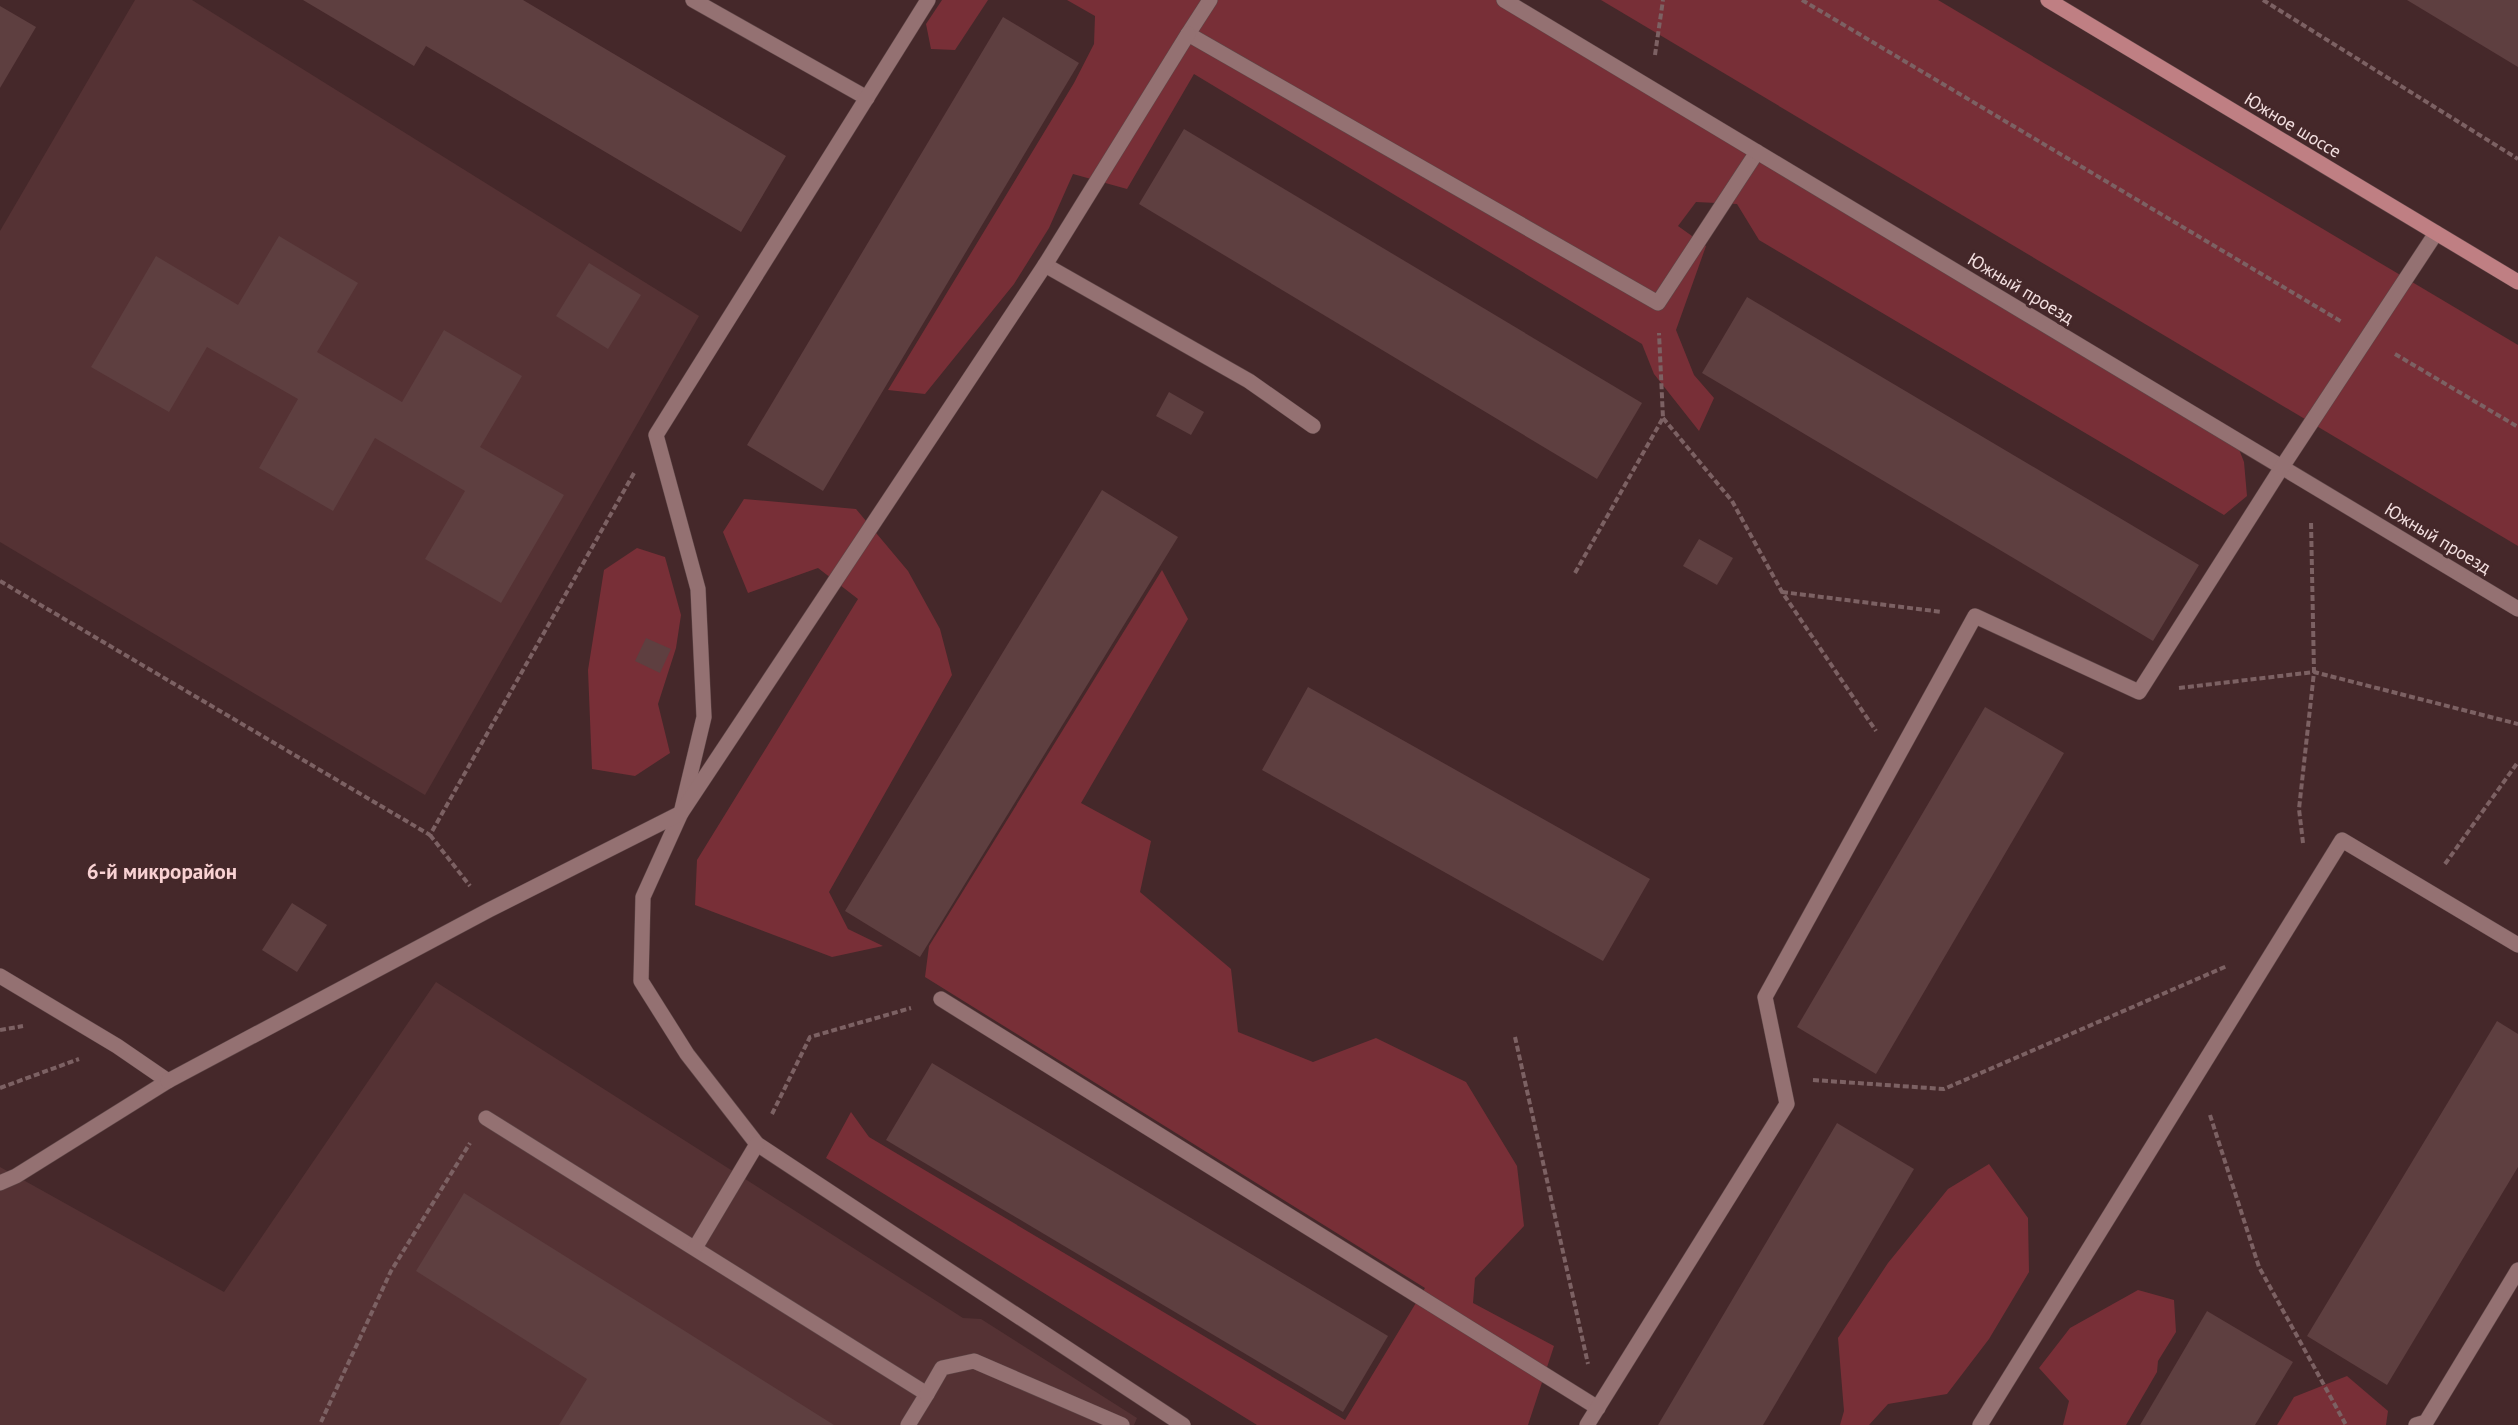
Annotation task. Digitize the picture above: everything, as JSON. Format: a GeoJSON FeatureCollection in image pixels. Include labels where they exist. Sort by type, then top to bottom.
{"type":"FeatureCollection","features":[{"type":"Feature","properties":{"kind":"main road","name":"Южное шоссе"},"geometry":{"type":"LineString","coordinates":[[2048,0],[2518,282]]}},
{"type":"Feature","properties":{"kind":"street"},"geometry":{"type":"LineString","coordinates":[[693,0],[867,98]]}},
{"type":"Feature","properties":{"kind":"street"},"geometry":{"type":"LineString","coordinates":[[0,1183],[16,1176],[168,1081],[489,910],[681,813],[704,717],[698,589],[656,435],[928,0]]}},
{"type":"Feature","properties":{"kind":"street"},"geometry":{"type":"LineString","coordinates":[[1183,1425],[757,1144],[687,1054],[641,981],[643,897],[681,813],[1046,266],[1210,0]]}},
{"type":"Feature","properties":{"kind":"street","name":"Южный проезд"},"geometry":{"type":"LineString","coordinates":[[1504,0],[2518,609]]}},
{"type":"Feature","properties":{"kind":"street"},"geometry":{"type":"LineString","coordinates":[[1188,34],[1658,303],[1757,152]]}},
{"type":"Feature","properties":{"kind":"street"},"geometry":{"type":"LineString","coordinates":[[1587,1425],[1787,1104],[1765,997],[1975,616],[2139,692],[2282,467],[2436,233]]}},
{"type":"Feature","properties":{"kind":"street"},"geometry":{"type":"LineString","coordinates":[[1046,266],[1249,381],[1313,426]]}},
{"type":"Feature","properties":{"kind":"street"},"geometry":{"type":"LineString","coordinates":[[1980,1425],[2342,840],[2518,945]]}},
{"type":"Feature","properties":{"kind":"street"},"geometry":{"type":"LineString","coordinates":[[0,976],[117,1046],[168,1081]]}},
{"type":"Feature","properties":{"kind":"street"},"geometry":{"type":"LineString","coordinates":[[941,999],[1598,1408]]}},
{"type":"Feature","properties":{"kind":"street"},"geometry":{"type":"LineString","coordinates":[[486,1118],[927,1394]]}},
{"type":"Feature","properties":{"kind":"street"},"geometry":{"type":"LineString","coordinates":[[695,1248],[757,1144]]}},
{"type":"Feature","properties":{"kind":"street"},"geometry":{"type":"LineString","coordinates":[[2416,1425],[2426,1422],[2518,1270]]}},
{"type":"Feature","properties":{"kind":"street"},"geometry":{"type":"LineString","coordinates":[[908,1425],[942,1368],[974,1361],[1122,1425]]}},
{"type":"Feature","properties":{"kind":"path"},"geometry":{"type":"LineString","coordinates":[[1650,88],[1663,0]]}},
{"type":"Feature","properties":{"kind":"path"},"geometry":{"type":"LineString","coordinates":[[1803,0],[2518,427]]}},
{"type":"Feature","properties":{"kind":"path"},"geometry":{"type":"LineString","coordinates":[[2263,0],[2518,159]]}},
{"type":"Feature","properties":{"kind":"path"},"geometry":{"type":"LineString","coordinates":[[1575,573],[1663,418],[1658,303]]}},
{"type":"Feature","properties":{"kind":"path"},"geometry":{"type":"LineString","coordinates":[[1663,418],[1732,501],[1782,592],[1895,760]]}},
{"type":"Feature","properties":{"kind":"path"},"geometry":{"type":"LineString","coordinates":[[430,835],[656,435]]}},
{"type":"Feature","properties":{"kind":"path"},"geometry":{"type":"LineString","coordinates":[[2309,892],[2299,809],[2314,672],[2310,484]]}},
{"type":"Feature","properties":{"kind":"path"},"geometry":{"type":"LineString","coordinates":[[0,581],[430,835],[489,910]]}},
{"type":"Feature","properties":{"kind":"path"},"geometry":{"type":"LineString","coordinates":[[1782,592],[1975,616]]}},
{"type":"Feature","properties":{"kind":"path"},"geometry":{"type":"LineString","coordinates":[[2139,692],[2314,672],[2518,724]]}},
{"type":"Feature","properties":{"kind":"path"},"geometry":{"type":"LineString","coordinates":[[2426,892],[2518,762]]}},
{"type":"Feature","properties":{"kind":"path"},"geometry":{"type":"LineString","coordinates":[[1782,1078],[1944,1089],[2277,944]]}},
{"type":"Feature","properties":{"kind":"path"},"geometry":{"type":"LineString","coordinates":[[757,1144],[810,1037],[941,999]]}},
{"type":"Feature","properties":{"kind":"path"},"geometry":{"type":"LineString","coordinates":[[1515,1037],[1598,1408]]}},
{"type":"Feature","properties":{"kind":"path"},"geometry":{"type":"LineString","coordinates":[[0,1088],[117,1046]]}},
{"type":"Feature","properties":{"kind":"path"},"geometry":{"type":"LineString","coordinates":[[2197,1074],[2259,1267],[2346,1425]]}},
{"type":"Feature","properties":{"kind":"path"},"geometry":{"type":"LineString","coordinates":[[321,1422],[391,1271],[486,1118]]}},
{"type":"Feature","properties":{"kind":"shaded area"},"geometry":{"type":"Polygon","coordinates":[[[135,0],[192,0],[699,316],[425,795],[0,542],[0,231],[135,0]]]}},
{"type":"Feature","properties":{"kind":"shaded area"},"geometry":{"type":"Polygon","coordinates":[[[942,0],[988,0],[955,50],[931,49],[926,24],[942,0]]]}},
{"type":"Feature","properties":{"kind":"shaded area"},"geometry":{"type":"Polygon","coordinates":[[[1067,0],[1511,0],[2231,429],[2244,462],[2247,496],[2224,515],[1759,240],[1737,204],[1696,202],[1678,226],[1706,246],[1676,330],[1694,375],[1714,398],[1699,431],[1654,374],[1642,344],[1194,74],[1127,189],[1073,174],[1049,228],[1014,284],[925,394],[888,390],[1074,83],[1094,44],[1095,16],[1067,0]]]}},
{"type":"Feature","properties":{"kind":"shaded area"},"geometry":{"type":"Polygon","coordinates":[[[1601,0],[1938,0],[2518,345],[2518,546],[1601,0]]]}},
{"type":"Feature","properties":{"kind":"shaded area"},"geometry":{"type":"Polygon","coordinates":[[[744,499],[856,509],[908,571],[940,629],[952,675],[829,892],[848,929],[883,946],[832,957],[695,905],[697,860],[858,599],[818,568],[748,593],[723,532],[744,499]]]}},
{"type":"Feature","properties":{"kind":"shaded area"},"geometry":{"type":"Polygon","coordinates":[[[637,548],[665,557],[681,615],[676,648],[658,704],[670,753],[635,776],[592,769],[588,670],[604,570],[637,548]]]}},
{"type":"Feature","properties":{"kind":"shaded area"},"geometry":{"type":"Polygon","coordinates":[[[1162,570],[1188,619],[1081,803],[1151,841],[1140,892],[1231,969],[1238,1032],[1313,1062],[1376,1038],[1466,1082],[1517,1166],[1524,1226],[1475,1278],[1473,1303],[1554,1346],[1528,1425],[1257,1425],[826,1158],[851,1112],[869,1137],[1345,1420],[1425,1288],[925,977],[929,946],[1162,570]]]}},
{"type":"Feature","properties":{"kind":"shaded area"},"geometry":{"type":"Polygon","coordinates":[[[436,982],[963,1318],[981,1319],[1137,1418],[1134,1425],[0,1425],[0,1167],[224,1292],[436,982]]]}},
{"type":"Feature","properties":{"kind":"shaded area"},"geometry":{"type":"Polygon","coordinates":[[[1989,1164],[2028,1218],[2029,1272],[1989,1339],[1947,1394],[1888,1404],[1869,1425],[1840,1425],[1844,1411],[1838,1338],[1888,1263],[1948,1189],[1989,1164]]]}},
{"type":"Feature","properties":{"kind":"shaded area"},"geometry":{"type":"Polygon","coordinates":[[[2138,1290],[2174,1300],[2176,1332],[2158,1361],[2157,1372],[2126,1425],[2063,1425],[2069,1401],[2039,1368],[2070,1328],[2138,1290]]]}},
{"type":"Feature","properties":{"kind":"shaded area"},"geometry":{"type":"Polygon","coordinates":[[[2347,1376],[2388,1411],[2386,1425],[2277,1425],[2294,1397],[2347,1376]]]}},
{"type":"Feature","properties":{"kind":"building"},"geometry":{"type":"Polygon","coordinates":[[[303,0],[523,0],[786,156],[741,232],[426,46],[414,66],[303,0]]]}},
{"type":"Feature","properties":{"kind":"building"},"geometry":{"type":"Polygon","coordinates":[[[2407,0],[2518,0],[2518,67],[2407,0]]]}},
{"type":"Feature","properties":{"kind":"building"},"geometry":{"type":"Polygon","coordinates":[[[0,6],[36,27],[0,88],[0,6]]]}},
{"type":"Feature","properties":{"kind":"building"},"geometry":{"type":"Polygon","coordinates":[[[1003,17],[1079,63],[823,491],[747,445],[1003,17]]]}},
{"type":"Feature","properties":{"kind":"building"},"geometry":{"type":"Polygon","coordinates":[[[1184,129],[1642,403],[1597,479],[1139,204],[1184,129]]]}},
{"type":"Feature","properties":{"kind":"building"},"geometry":{"type":"Polygon","coordinates":[[[279,236],[358,283],[317,352],[402,402],[444,330],[522,376],[480,447],[564,495],[501,603],[425,559],[465,491],[375,438],[333,511],[259,468],[298,399],[207,347],[169,412],[91,367],[156,256],[238,305],[279,236]]]}},
{"type":"Feature","properties":{"kind":"building"},"geometry":{"type":"Polygon","coordinates":[[[589,263],[641,295],[608,349],[556,316],[589,263]]]}},
{"type":"Feature","properties":{"kind":"building"},"geometry":{"type":"Polygon","coordinates":[[[1747,297],[2199,565],[2153,641],[1702,373],[1747,297]]]}},
{"type":"Feature","properties":{"kind":"building"},"geometry":{"type":"Polygon","coordinates":[[[1169,392],[1204,412],[1191,435],[1156,416],[1169,392]]]}},
{"type":"Feature","properties":{"kind":"building"},"geometry":{"type":"Polygon","coordinates":[[[1102,490],[1178,537],[920,957],[845,911],[1102,490]]]}},
{"type":"Feature","properties":{"kind":"building"},"geometry":{"type":"Polygon","coordinates":[[[1699,539],[1733,558],[1717,585],[1683,566],[1699,539]]]}},
{"type":"Feature","properties":{"kind":"building"},"geometry":{"type":"Polygon","coordinates":[[[646,638],[671,649],[660,673],[635,661],[646,638]]]}},
{"type":"Feature","properties":{"kind":"building"},"geometry":{"type":"Polygon","coordinates":[[[1308,687],[1650,879],[1603,961],[1262,770],[1308,687]]]}},
{"type":"Feature","properties":{"kind":"building"},"geometry":{"type":"Polygon","coordinates":[[[1985,707],[2064,753],[1876,1074],[1797,1027],[1985,707]]]}},
{"type":"Feature","properties":{"kind":"building"},"geometry":{"type":"Polygon","coordinates":[[[292,903],[327,925],[297,972],[262,950],[292,903]]]}},
{"type":"Feature","properties":{"kind":"building"},"geometry":{"type":"Polygon","coordinates":[[[2497,1021],[2518,1034],[2518,1167],[2387,1385],[2307,1336],[2497,1021]]]}},
{"type":"Feature","properties":{"kind":"building"},"geometry":{"type":"Polygon","coordinates":[[[932,1063],[1388,1336],[1343,1412],[886,1140],[932,1063]]]}},
{"type":"Feature","properties":{"kind":"building"},"geometry":{"type":"Polygon","coordinates":[[[1837,1123],[1914,1169],[1763,1425],[1658,1425],[1837,1123]]]}},
{"type":"Feature","properties":{"kind":"building"},"geometry":{"type":"Polygon","coordinates":[[[464,1193],[834,1425],[559,1425],[587,1379],[416,1271],[464,1193]]]}},
{"type":"Feature","properties":{"kind":"building"},"geometry":{"type":"Polygon","coordinates":[[[2207,1311],[2293,1362],[2255,1425],[2140,1425],[2207,1311]]]}},
{"type":"Feature","properties":{"kind":"district","name":"6-й микрорайон"},"geometry":{"type":"Point","coordinates":[162,871]}}]}
